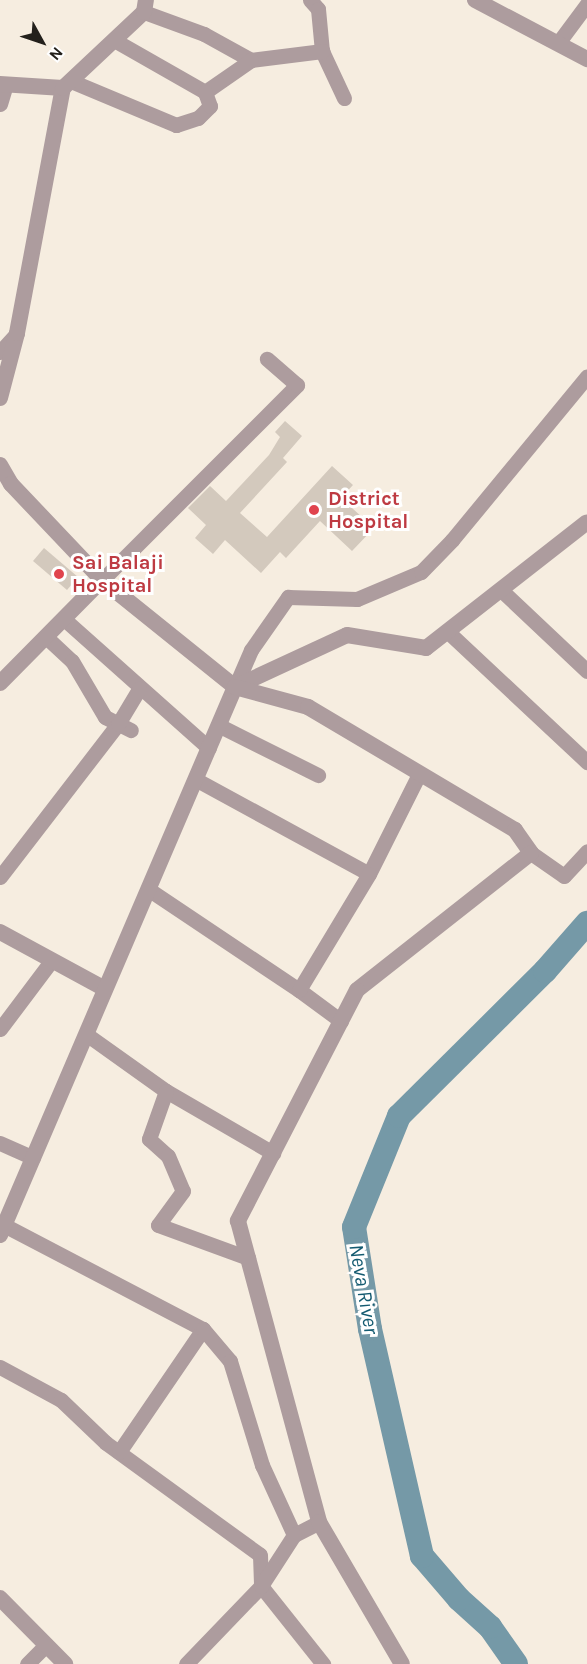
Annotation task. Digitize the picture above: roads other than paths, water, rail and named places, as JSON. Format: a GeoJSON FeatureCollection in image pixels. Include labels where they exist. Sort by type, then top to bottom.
{"type":"FeatureCollection","features":[{"type":"Feature","properties":{"kind":"street"},"geometry":{"type":"LineString","coordinates":[[310,0],[318,9],[322,51],[344,98]]}},
{"type":"Feature","properties":{"kind":"street"},"geometry":{"type":"LineString","coordinates":[[475,0],[587,59]]}},
{"type":"Feature","properties":{"kind":"street"},"geometry":{"type":"LineString","coordinates":[[558,43],[587,4]]}},
{"type":"Feature","properties":{"kind":"street"},"geometry":{"type":"LineString","coordinates":[[0,398],[17,333],[67,85],[114,40],[145,6],[204,34],[251,60]]}},
{"type":"Feature","properties":{"kind":"street"},"geometry":{"type":"LineString","coordinates":[[0,104],[3,84],[67,85],[176,126],[198,118],[210,106],[204,92],[114,40]]}},
{"type":"Feature","properties":{"kind":"street"},"geometry":{"type":"LineString","coordinates":[[204,92],[251,60],[322,51]]}},
{"type":"Feature","properties":{"kind":"street"},"geometry":{"type":"LineString","coordinates":[[0,351],[17,333]]}},
{"type":"Feature","properties":{"kind":"street"},"geometry":{"type":"LineString","coordinates":[[0,683],[297,386],[267,359]]}},
{"type":"Feature","properties":{"kind":"street"},"geometry":{"type":"LineString","coordinates":[[294,1535],[262,1466],[230,1361],[203,1329],[1,1228],[251,650],[288,597],[357,599],[421,572],[452,540],[587,376]]}},
{"type":"Feature","properties":{"kind":"street"},"geometry":{"type":"LineString","coordinates":[[0,465],[11,483],[102,580],[235,687],[308,707],[515,830],[531,853],[564,876],[587,851]]}},
{"type":"Feature","properties":{"kind":"street"},"geometry":{"type":"LineString","coordinates":[[235,687],[347,635],[426,648],[587,522]]}},
{"type":"Feature","properties":{"kind":"street"},"geometry":{"type":"LineString","coordinates":[[501,590],[587,671]]}},
{"type":"Feature","properties":{"kind":"street"},"geometry":{"type":"LineString","coordinates":[[64,618],[139,689],[208,748]]}},
{"type":"Feature","properties":{"kind":"street"},"geometry":{"type":"LineString","coordinates":[[447,631],[587,762]]}},
{"type":"Feature","properties":{"kind":"street"},"geometry":{"type":"LineString","coordinates":[[46,637],[72,661],[105,717],[125,727]]}},
{"type":"Feature","properties":{"kind":"street"},"geometry":{"type":"LineString","coordinates":[[0,877],[125,727],[139,689]]}},
{"type":"Feature","properties":{"kind":"street"},"geometry":{"type":"LineString","coordinates":[[218,725],[318,775]]}},
{"type":"Feature","properties":{"kind":"street"},"geometry":{"type":"LineString","coordinates":[[299,990],[369,874],[419,774]]}},
{"type":"Feature","properties":{"kind":"street"},"geometry":{"type":"LineString","coordinates":[[195,779],[369,874]]}},
{"type":"Feature","properties":{"kind":"street"},"geometry":{"type":"LineString","coordinates":[[402,1664],[319,1522],[238,1221],[357,990],[531,853]]}},
{"type":"Feature","properties":{"kind":"street"},"geometry":{"type":"LineString","coordinates":[[148,889],[299,990],[341,1021]]}},
{"type":"Feature","properties":{"kind":"street"},"geometry":{"type":"LineString","coordinates":[[0,932],[105,989]]}},
{"type":"Feature","properties":{"kind":"street"},"geometry":{"type":"LineString","coordinates":[[0,1029],[51,960]]}},
{"type":"Feature","properties":{"kind":"street"},"geometry":{"type":"LineString","coordinates":[[86,1034],[166,1091],[273,1153]]}},
{"type":"Feature","properties":{"kind":"street"},"geometry":{"type":"LineString","coordinates":[[166,1091],[149,1139],[168,1156],[183,1191],[158,1225],[248,1258]]}},
{"type":"Feature","properties":{"kind":"street"},"geometry":{"type":"LineString","coordinates":[[0,1143],[33,1158]]}},
{"type":"Feature","properties":{"kind":"street"},"geometry":{"type":"LineString","coordinates":[[119,1452],[203,1329]]}},
{"type":"Feature","properties":{"kind":"street"},"geometry":{"type":"LineString","coordinates":[[0,1367],[61,1400],[119,1452],[260,1556],[261,1586],[323,1664]]}},
{"type":"Feature","properties":{"kind":"street"},"geometry":{"type":"LineString","coordinates":[[186,1664],[261,1586],[294,1535],[319,1522]]}},
{"type":"Feature","properties":{"kind":"street"},"geometry":{"type":"LineString","coordinates":[[0,1598],[65,1664]]}},
{"type":"Feature","properties":{"kind":"street"},"geometry":{"type":"LineString","coordinates":[[27,1664],[46,1645]]}},
{"type":"Feature","properties":{"kind":"waterway","name":"Neva River"},"geometry":{"type":"LineString","coordinates":[[516,1664],[490,1627],[459,1599],[422,1556],[370,1329],[354,1227],[399,1116],[545,971],[587,923]]}},
{"type":"Feature","properties":{"kind":"place","name":"District Hospital"},"geometry":{"type":"Point","coordinates":[314,510]}},
{"type":"Feature","properties":{"kind":"place","name":"Sai Balaji Hospital"},"geometry":{"type":"Point","coordinates":[59,574]}}]}
